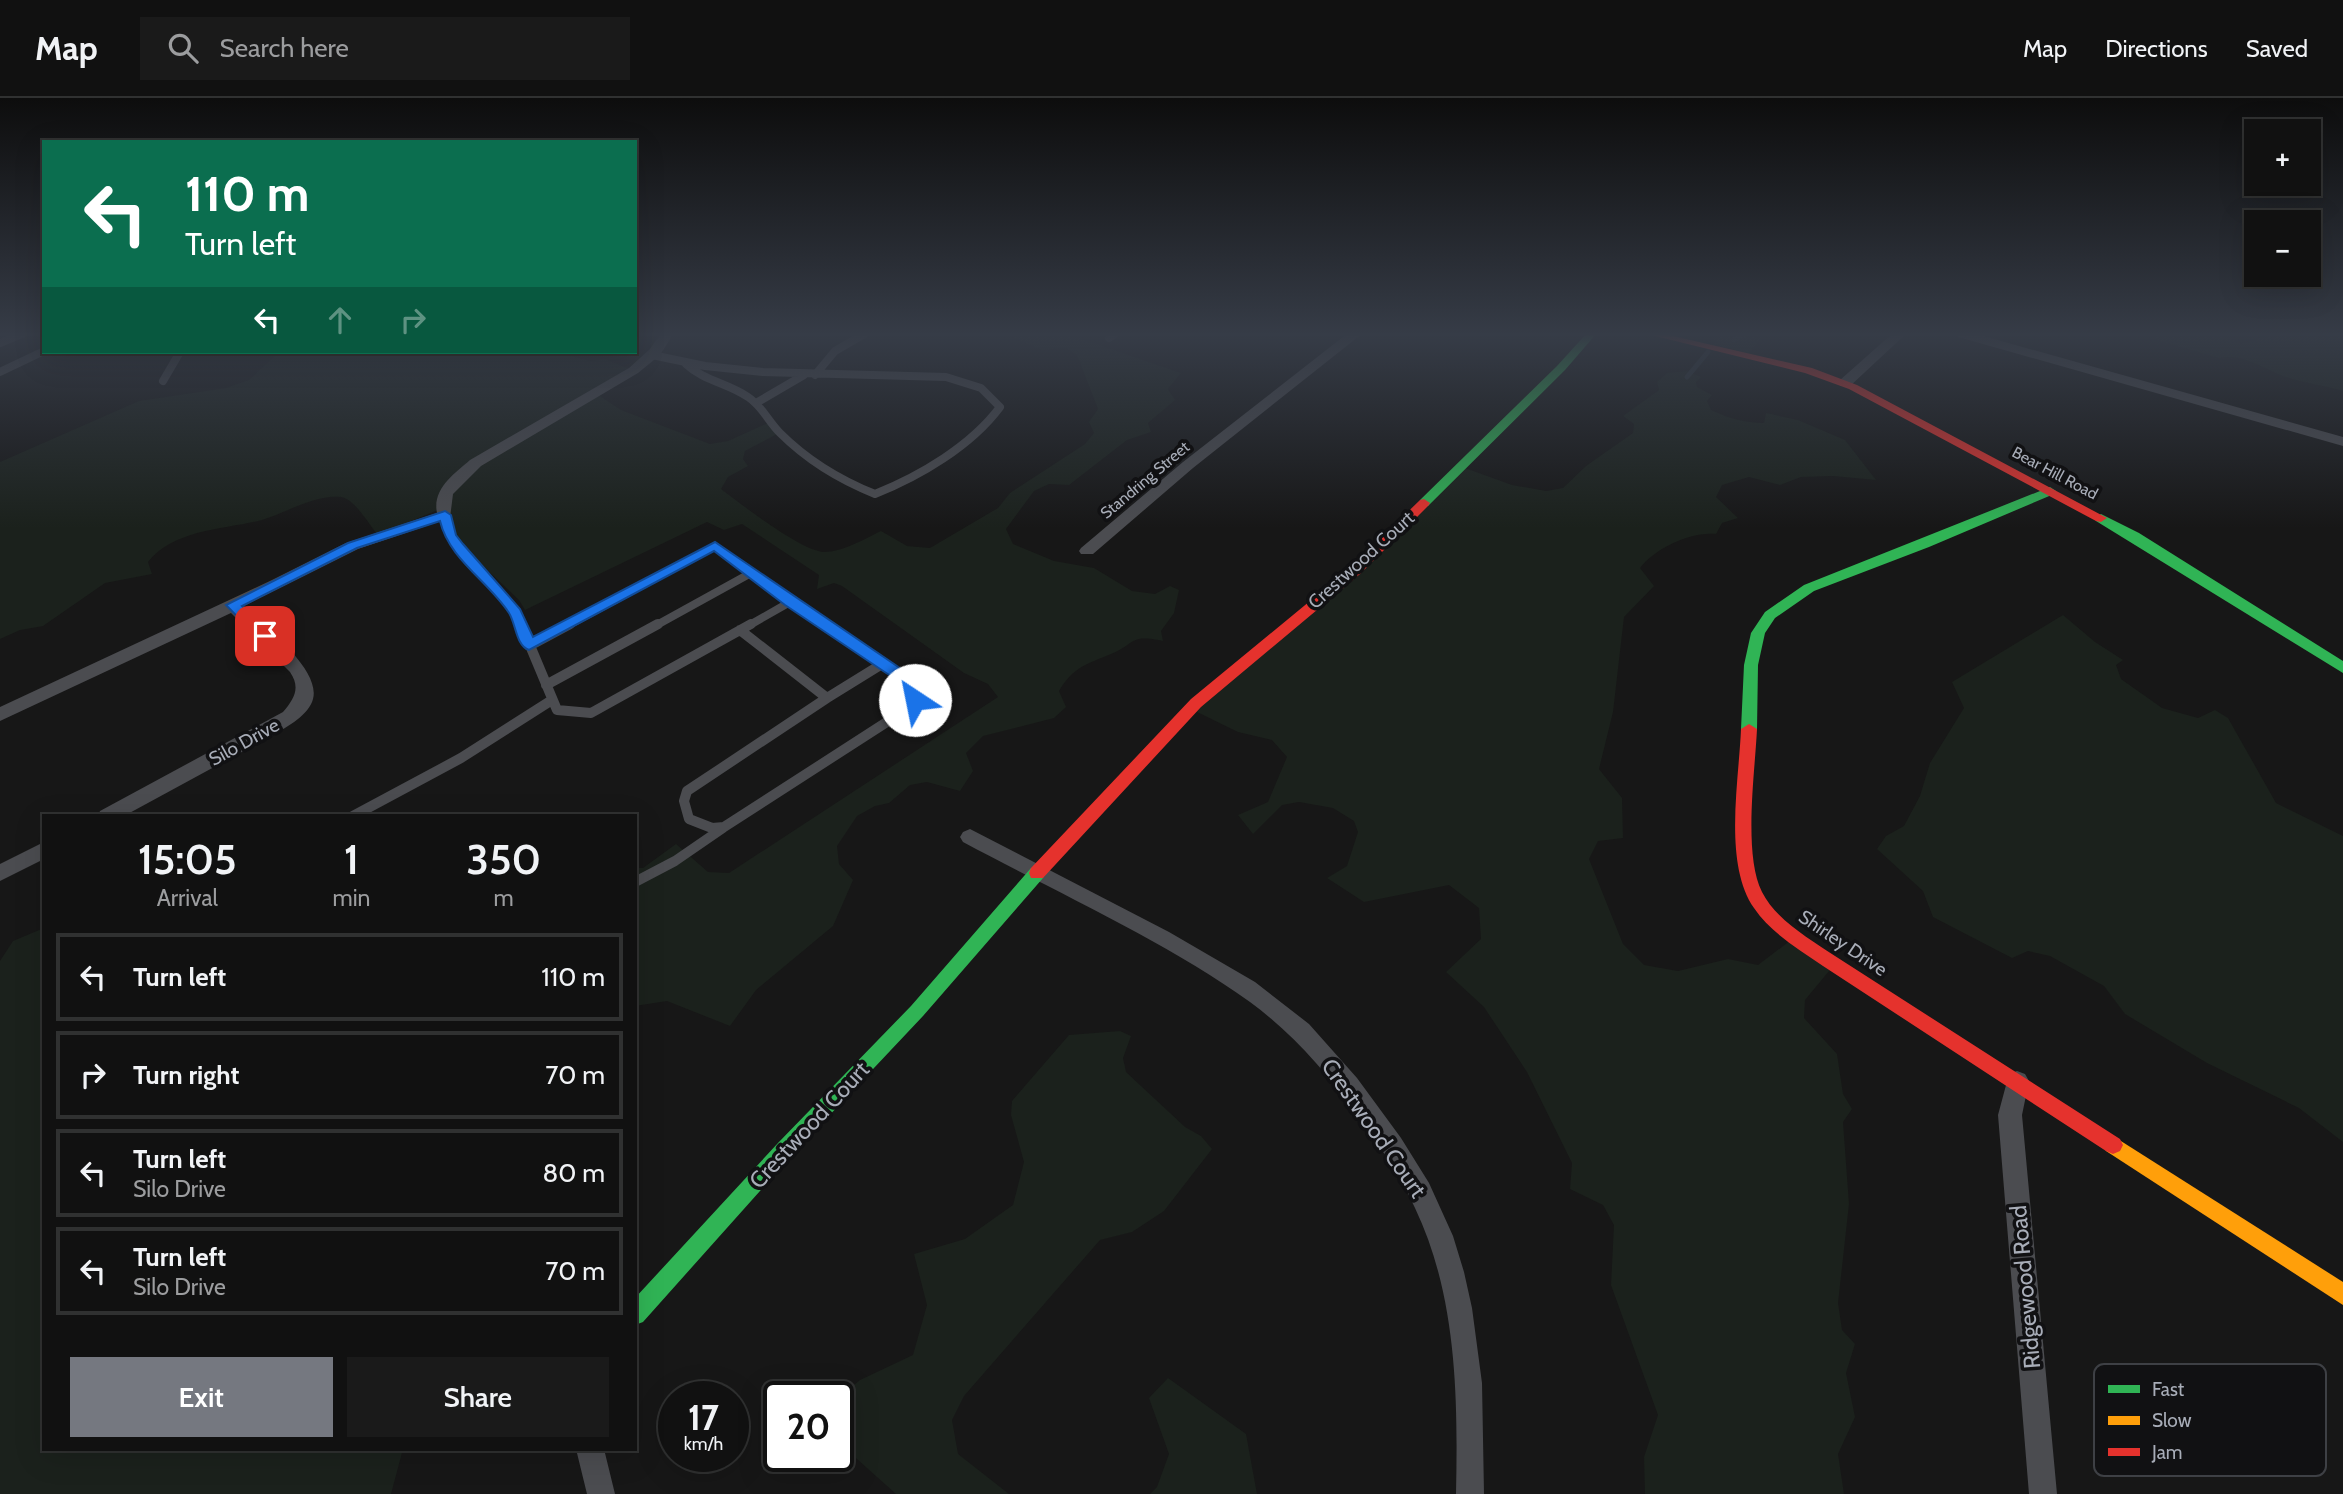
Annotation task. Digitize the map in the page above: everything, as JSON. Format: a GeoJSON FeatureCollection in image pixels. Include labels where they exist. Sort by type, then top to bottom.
{"type":"FeatureCollection","features":[{"type":"Feature","properties":{"kind":"street"},"geometry":{"type":"LineString","coordinates":[[0,715],[233,605],[352,545],[445,515],[443,500],[452,485],[480,458],[585,398]]}},
{"type":"Feature","properties":{"kind":"street","name":"Standring Street"},"geometry":{"type":"LineString","coordinates":[[1087,551],[1188,465],[1272,398]]}},
{"type":"Feature","properties":{"kind":"street","name":"Crestwood Court"},"geometry":{"type":"LineString","coordinates":[[637,1312],[785,1149],[917,1011],[1037,873],[1196,703],[1355,571],[1531,398]]}},
{"type":"Feature","properties":{"kind":"street","name":"Bear Hill Road"},"geometry":{"type":"LineString","coordinates":[[1876,398],[2134,536],[2343,668]]}},
{"type":"Feature","properties":{"kind":"street"},"geometry":{"type":"LineString","coordinates":[[2188,398],[2343,443]]}},
{"type":"Feature","properties":{"kind":"street","name":"Shirley Drive"},"geometry":{"type":"LineString","coordinates":[[2050,491],[1924,544],[1809,588],[1770,615],[1758,633],[1751,665],[1745,853],[1752,892],[1787,932],[2343,1294]]}},
{"type":"Feature","properties":{"kind":"street","name":"Silo Drive"},"geometry":{"type":"LineString","coordinates":[[111,814],[289,717],[304,699],[304,679],[296,668],[233,605]]}},
{"type":"Feature","properties":{"kind":"street","name":"Crestwood Court"},"geometry":{"type":"LineString","coordinates":[[970,837],[1222,971],[1274,1007],[1315,1044],[1353,1090],[1389,1141],[1427,1204],[1448,1263],[1464,1341],[1472,1434],[1470,1494]]}},
{"type":"Feature","properties":{"kind":"street"},"geometry":{"type":"LineString","coordinates":[[0,873],[42,851]]}},
{"type":"Feature","properties":{"kind":"street","name":"Ridgewood Road"},"geometry":{"type":"LineString","coordinates":[[2017,1081],[2010,1115],[2043,1494]]}},
{"type":"Feature","properties":{"kind":"street"},"geometry":{"type":"LineString","coordinates":[[590,1451],[601,1494]]}},
{"type":"Feature","properties":{"kind":"lane"},"geometry":{"type":"LineString","coordinates":[[747,398],[757,403],[769,421],[812,459],[841,479],[875,494],[912,475],[975,435],[995,417],[1000,407],[995,398]]}},
{"type":"Feature","properties":{"kind":"lane"},"geometry":{"type":"LineString","coordinates":[[757,403],[765,398]]}},
{"type":"Feature","properties":{"kind":"lane"},"geometry":{"type":"LineString","coordinates":[[445,515],[450,535],[458,547],[516,612],[557,710],[591,713],[790,602]]}},
{"type":"Feature","properties":{"kind":"lane"},"geometry":{"type":"LineString","coordinates":[[529,646],[715,546],[790,602],[914,685],[915,700],[907,709],[676,861],[637,881]]}},
{"type":"Feature","properties":{"kind":"lane"},"geometry":{"type":"LineString","coordinates":[[546,685],[751,573]]}},
{"type":"Feature","properties":{"kind":"lane"},"geometry":{"type":"LineString","coordinates":[[740,630],[827,698]]}},
{"type":"Feature","properties":{"kind":"lane"},"geometry":{"type":"LineString","coordinates":[[724,827],[712,828],[689,819],[684,801],[687,792],[882,664]]}},
{"type":"Feature","properties":{"kind":"lane"},"geometry":{"type":"LineString","coordinates":[[358,814],[461,758],[552,700]]}},
{"type":"Feature","properties":{"kind":"shaded area"},"geometry":{"type":"Polygon","coordinates":[[[158,398],[603,398],[621,410],[710,444],[728,441],[768,423],[779,433],[745,451],[743,459],[748,466],[728,477],[721,489],[787,536],[814,550],[824,552],[846,547],[881,531],[907,546],[930,548],[998,508],[1010,493],[1085,444],[1094,433],[1089,422],[1098,409],[1094,398],[1175,400],[1148,423],[1151,432],[1127,440],[1069,485],[1049,484],[1034,491],[1006,529],[1013,544],[1054,561],[1094,568],[1132,591],[1155,594],[1170,586],[1179,590],[1174,613],[1161,631],[1163,641],[1138,639],[1075,671],[1059,691],[1066,707],[1054,718],[983,736],[966,753],[973,771],[960,791],[927,782],[910,785],[889,803],[875,806],[857,816],[837,846],[839,864],[853,880],[833,926],[756,990],[730,1026],[667,1001],[637,1006],[637,868],[643,868],[676,844],[708,872],[729,873],[998,697],[988,684],[964,673],[842,586],[834,583],[817,589],[819,575],[742,524],[724,530],[707,522],[525,610],[519,600],[457,541],[448,528],[445,507],[378,535],[351,502],[341,497],[330,497],[258,521],[214,529],[171,543],[158,551],[148,562],[152,574],[105,583],[43,626],[20,630],[0,639],[0,462],[139,401],[158,398]]]}},
{"type":"Feature","properties":{"kind":"shaded area"},"geometry":{"type":"Polygon","coordinates":[[[1648,398],[1709,398],[1707,401],[1711,410],[1730,418],[1764,423],[1766,413],[1798,420],[1845,440],[1876,480],[1833,476],[1801,477],[1780,485],[1749,477],[1722,485],[1716,497],[1738,518],[1722,523],[1716,534],[1696,535],[1675,542],[1655,554],[1640,568],[1654,586],[1624,617],[1613,712],[1599,769],[1622,798],[1623,838],[1598,841],[1589,859],[1623,944],[1644,965],[1678,971],[1728,959],[1758,965],[1799,934],[1839,959],[1805,1000],[1804,1018],[1837,1054],[1843,1094],[1852,1109],[1843,1122],[1849,1204],[1838,1303],[1842,1330],[1855,1344],[1846,1373],[1855,1417],[1838,1454],[1844,1494],[1645,1494],[1644,1457],[1658,1415],[1611,1285],[1614,1225],[1603,1205],[1570,1189],[1572,1163],[1527,1072],[1484,1007],[1446,972],[1481,939],[1479,908],[1449,885],[1364,902],[1327,878],[1347,866],[1358,832],[1354,821],[1333,808],[1299,802],[1282,805],[1253,834],[1238,815],[1268,802],[1287,757],[1272,740],[1238,732],[1195,711],[1465,468],[1512,485],[1546,491],[1563,488],[1586,466],[1633,433],[1634,424],[1623,416],[1648,398]]]}},
{"type":"Feature","properties":{"kind":"shaded area"},"geometry":{"type":"Polygon","coordinates":[[[2063,615],[2095,642],[2123,660],[2116,665],[2121,679],[2162,708],[2198,718],[2215,710],[2228,718],[2276,803],[2343,836],[2343,1142],[2299,1108],[2207,1063],[2125,1014],[2104,986],[2050,956],[2028,951],[2012,958],[1933,917],[1923,891],[1877,849],[1886,836],[1904,826],[1920,796],[1930,763],[1964,708],[1952,682],[2063,615]]]}},
{"type":"Feature","properties":{"kind":"shaded area"},"geometry":{"type":"Polygon","coordinates":[[[42,929],[42,1451],[402,1451],[391,1494],[0,1494],[0,961],[13,941],[42,929]]]}},
{"type":"Feature","properties":{"kind":"shaded area"},"geometry":{"type":"Polygon","coordinates":[[[1120,1031],[1131,1036],[1123,1058],[1126,1072],[1185,1127],[1201,1136],[1212,1149],[1164,1211],[1132,1232],[1100,1240],[964,1396],[952,1420],[958,1454],[1009,1494],[896,1494],[854,1456],[854,1385],[913,1355],[927,1305],[914,1254],[965,1239],[1013,1205],[1024,1162],[1011,1115],[1012,1101],[1069,1035],[1120,1031]]]}},
{"type":"Feature","properties":{"kind":"shaded area"},"geometry":{"type":"Polygon","coordinates":[[[1168,1378],[1246,1434],[1257,1494],[1150,1494],[1157,1487],[1169,1454],[1149,1398],[1168,1378]]]}},
{"type":"Feature","properties":{"kind":"traffic: fast"},"geometry":{"type":"LineString","coordinates":[[1424,503],[1530,398]]}},
{"type":"Feature","properties":{"kind":"traffic: fast"},"geometry":{"type":"LineString","coordinates":[[1749,729],[1751,665],[1758,633],[1770,615],[1809,588],[1924,544],[2050,491]]}},
{"type":"Feature","properties":{"kind":"traffic: fast"},"geometry":{"type":"LineString","coordinates":[[2101,518],[2343,668]]}},
{"type":"Feature","properties":{"kind":"traffic: fast"},"geometry":{"type":"LineString","coordinates":[[637,1312],[785,1149],[917,1011],[1037,873]]}},
{"type":"Feature","properties":{"kind":"traffic: slow"},"geometry":{"type":"LineString","coordinates":[[2113,1145],[2343,1294]]}},
{"type":"Feature","properties":{"kind":"traffic: jam"},"geometry":{"type":"LineString","coordinates":[[1874,398],[2101,518]]}},
{"type":"Feature","properties":{"kind":"traffic: jam"},"geometry":{"type":"LineString","coordinates":[[1037,873],[1196,703],[1355,571],[1424,503]]}},
{"type":"Feature","properties":{"kind":"traffic: jam"},"geometry":{"type":"LineString","coordinates":[[1749,729],[1744,814],[1745,860],[1754,894],[1761,905],[1788,932],[1829,961],[2113,1145]]}},
{"type":"Feature","properties":{"kind":"route"},"geometry":{"type":"LineString","coordinates":[[265,636],[233,605],[352,545],[445,515],[450,535],[458,547],[516,612],[529,646],[715,546],[790,602],[914,685],[915,700]]}}]}
